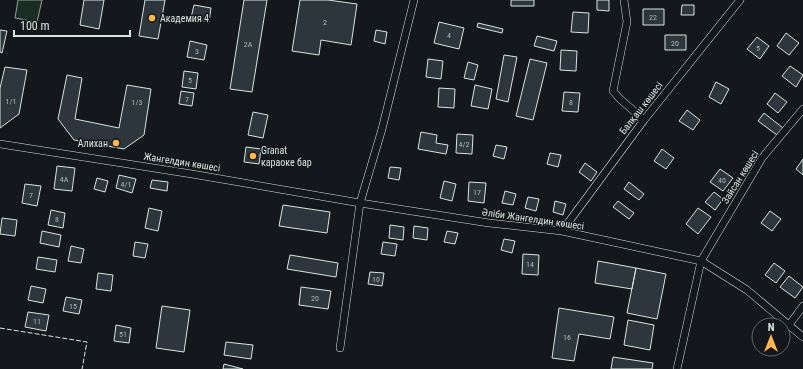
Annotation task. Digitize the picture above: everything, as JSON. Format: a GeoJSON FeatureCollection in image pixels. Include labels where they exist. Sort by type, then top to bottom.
{"type":"FeatureCollection","features":[{"type":"Feature","properties":{"kind":"street"},"geometry":{"type":"LineString","coordinates":[[340,348],[360,203],[382,128],[414,0]]}},
{"type":"Feature","properties":{"kind":"street"},"geometry":{"type":"LineString","coordinates":[[624,0],[627,22],[613,91],[644,120]]}},
{"type":"Feature","properties":{"kind":"street","name":"Балқаш көшесі"},"geometry":{"type":"LineString","coordinates":[[562,231],[644,120],[740,0]]}},
{"type":"Feature","properties":{"kind":"street","name":"Зайсан көшесі"},"geometry":{"type":"LineString","coordinates":[[677,369],[701,261],[762,158],[803,109]]}},
{"type":"Feature","properties":{"kind":"street","name":"Жангелдин көшесі"},"geometry":{"type":"LineString","coordinates":[[0,144],[185,173],[360,203]]}},
{"type":"Feature","properties":{"kind":"street","name":"Әліби Жангелдин көшесі"},"geometry":{"type":"LineString","coordinates":[[360,203],[489,223],[562,231],[701,261]]}},
{"type":"Feature","properties":{"kind":"street"},"geometry":{"type":"LineString","coordinates":[[701,261],[747,290],[779,317]]}},
{"type":"Feature","properties":{"kind":"street"},"geometry":{"type":"LineString","coordinates":[[791,322],[803,306]]}},
{"type":"Feature","properties":{"kind":"street"},"geometry":{"type":"LineString","coordinates":[[791,327],[803,337]]}},
{"type":"Feature","properties":{"kind":"green space"},"geometry":{"type":"Polygon","coordinates":[[[18,0],[42,0],[37,22],[15,18],[18,0]]]}},
{"type":"Feature","properties":{"kind":"building"},"geometry":{"type":"Polygon","coordinates":[[[84,0],[104,0],[99,29],[80,25],[84,0]]]}},
{"type":"Feature","properties":{"kind":"building","name":"Академия 4"},"geometry":{"type":"Polygon","coordinates":[[[145,0],[165,0],[158,39],[139,36],[145,0]]]}},
{"type":"Feature","properties":{"kind":"building"},"geometry":{"type":"Polygon","coordinates":[[[244,0],[267,0],[252,92],[230,89],[244,0]]]}},
{"type":"Feature","properties":{"kind":"building"},"geometry":{"type":"Polygon","coordinates":[[[300,0],[328,0],[357,4],[351,45],[321,40],[319,55],[292,51],[300,0]]]}},
{"type":"Feature","properties":{"kind":"building"},"geometry":{"type":"Polygon","coordinates":[[[511,0],[534,0],[534,6],[511,6],[511,0]]]}},
{"type":"Feature","properties":{"kind":"building"},"geometry":{"type":"Polygon","coordinates":[[[597,0],[609,0],[609,11],[597,10],[597,0]]]}},
{"type":"Feature","properties":{"kind":"building"},"geometry":{"type":"Polygon","coordinates":[[[194,5],[211,8],[209,22],[191,18],[194,5]]]}},
{"type":"Feature","properties":{"kind":"building"},"geometry":{"type":"Polygon","coordinates":[[[682,5],[694,5],[694,15],[681,15],[682,5]]]}},
{"type":"Feature","properties":{"kind":"building"},"geometry":{"type":"Polygon","coordinates":[[[643,9],[664,9],[664,25],[643,25],[643,9]]]}},
{"type":"Feature","properties":{"kind":"building"},"geometry":{"type":"Polygon","coordinates":[[[573,12],[589,13],[588,33],[571,32],[573,12]]]}},
{"type":"Feature","properties":{"kind":"building"},"geometry":{"type":"Polygon","coordinates":[[[439,22],[464,28],[459,49],[434,43],[439,22]]]}},
{"type":"Feature","properties":{"kind":"building"},"geometry":{"type":"Polygon","coordinates":[[[478,23],[503,29],[502,33],[477,27],[478,23]]]}},
{"type":"Feature","properties":{"kind":"building"},"geometry":{"type":"Polygon","coordinates":[[[0,30],[7,31],[2,53],[0,52],[0,30]]]}},
{"type":"Feature","properties":{"kind":"building"},"geometry":{"type":"Polygon","coordinates":[[[376,30],[387,32],[385,44],[374,41],[376,30]]]}},
{"type":"Feature","properties":{"kind":"building"},"geometry":{"type":"Polygon","coordinates":[[[786,33],[799,43],[789,55],[777,46],[786,33]]]}},
{"type":"Feature","properties":{"kind":"building"},"geometry":{"type":"Polygon","coordinates":[[[665,35],[686,35],[686,50],[665,50],[665,35]]]}},
{"type":"Feature","properties":{"kind":"building"},"geometry":{"type":"Polygon","coordinates":[[[537,36],[557,41],[554,51],[534,46],[537,36]]]}},
{"type":"Feature","properties":{"kind":"building"},"geometry":{"type":"Polygon","coordinates":[[[757,37],[769,46],[760,59],[747,49],[757,37]]]}},
{"type":"Feature","properties":{"kind":"building"},"geometry":{"type":"Polygon","coordinates":[[[190,41],[207,45],[204,60],[187,57],[190,41]]]}},
{"type":"Feature","properties":{"kind":"building"},"geometry":{"type":"Polygon","coordinates":[[[561,50],[577,51],[576,71],[560,70],[561,50]]]}},
{"type":"Feature","properties":{"kind":"building"},"geometry":{"type":"Polygon","coordinates":[[[504,55],[517,57],[508,102],[496,99],[504,55]]]}},
{"type":"Feature","properties":{"kind":"building"},"geometry":{"type":"Polygon","coordinates":[[[428,59],[443,61],[441,79],[426,77],[428,59]]]}},
{"type":"Feature","properties":{"kind":"building"},"geometry":{"type":"Polygon","coordinates":[[[530,59],[547,63],[533,120],[516,116],[530,59]]]}},
{"type":"Feature","properties":{"kind":"building"},"geometry":{"type":"Polygon","coordinates":[[[468,62],[478,65],[474,80],[464,78],[468,62]]]}},
{"type":"Feature","properties":{"kind":"building"},"geometry":{"type":"Polygon","coordinates":[[[790,66],[803,75],[796,87],[782,76],[790,66]]]}},
{"type":"Feature","properties":{"kind":"building"},"geometry":{"type":"Polygon","coordinates":[[[5,67],[27,70],[19,114],[0,128],[0,88],[5,67]]]}},
{"type":"Feature","properties":{"kind":"building"},"geometry":{"type":"Polygon","coordinates":[[[184,71],[198,73],[196,89],[182,87],[184,71]]]}},
{"type":"Feature","properties":{"kind":"building"},"geometry":{"type":"Polygon","coordinates":[[[67,75],[82,78],[75,119],[119,128],[127,85],[151,89],[144,135],[124,149],[74,140],[58,119],[67,75]]]}},
{"type":"Feature","properties":{"kind":"building"},"geometry":{"type":"Polygon","coordinates":[[[716,82],[729,89],[721,104],[709,97],[716,82]]]}},
{"type":"Feature","properties":{"kind":"building"},"geometry":{"type":"Polygon","coordinates":[[[475,85],[492,89],[488,109],[471,106],[475,85]]]}},
{"type":"Feature","properties":{"kind":"building"},"geometry":{"type":"Polygon","coordinates":[[[439,88],[455,89],[454,108],[438,107],[439,88]]]}},
{"type":"Feature","properties":{"kind":"building"},"geometry":{"type":"Polygon","coordinates":[[[181,91],[194,93],[192,106],[179,104],[181,91]]]}},
{"type":"Feature","properties":{"kind":"building"},"geometry":{"type":"Polygon","coordinates":[[[564,92],[580,93],[578,112],[562,111],[564,92]]]}},
{"type":"Feature","properties":{"kind":"building"},"geometry":{"type":"Polygon","coordinates":[[[775,93],[787,102],[778,113],[767,104],[775,93]]]}},
{"type":"Feature","properties":{"kind":"building"},"geometry":{"type":"Polygon","coordinates":[[[687,110],[700,120],[693,130],[679,121],[687,110]]]}},
{"type":"Feature","properties":{"kind":"building"},"geometry":{"type":"Polygon","coordinates":[[[253,112],[268,115],[263,138],[248,135],[253,112]]]}},
{"type":"Feature","properties":{"kind":"building"},"geometry":{"type":"Polygon","coordinates":[[[764,113],[783,128],[777,135],[758,121],[764,113]]]}},
{"type":"Feature","properties":{"kind":"building"},"geometry":{"type":"Polygon","coordinates":[[[421,132],[437,135],[436,143],[448,145],[446,154],[418,149],[421,132]]]}},
{"type":"Feature","properties":{"kind":"building"},"geometry":{"type":"Polygon","coordinates":[[[457,134],[473,135],[472,154],[456,153],[457,134]]]}},
{"type":"Feature","properties":{"kind":"building"},"geometry":{"type":"Polygon","coordinates":[[[496,145],[507,147],[504,159],[493,156],[496,145]]]}},
{"type":"Feature","properties":{"kind":"building","name":"Granat караоке бар"},"geometry":{"type":"Polygon","coordinates":[[[246,147],[261,149],[259,164],[244,162],[246,147]]]}},
{"type":"Feature","properties":{"kind":"building"},"geometry":{"type":"Polygon","coordinates":[[[662,149],[674,158],[666,169],[654,161],[662,149]]]}},
{"type":"Feature","properties":{"kind":"building"},"geometry":{"type":"Polygon","coordinates":[[[550,153],[561,155],[558,167],[547,164],[550,153]]]}},
{"type":"Feature","properties":{"kind":"building"},"geometry":{"type":"Polygon","coordinates":[[[803,159],[803,175],[796,169],[803,159]]]}},
{"type":"Feature","properties":{"kind":"building"},"geometry":{"type":"Polygon","coordinates":[[[585,163],[597,172],[591,181],[579,172],[585,163]]]}},
{"type":"Feature","properties":{"kind":"building"},"geometry":{"type":"Polygon","coordinates":[[[57,166],[75,168],[72,191],[54,189],[57,166]]]}},
{"type":"Feature","properties":{"kind":"building"},"geometry":{"type":"Polygon","coordinates":[[[390,167],[401,168],[399,180],[388,178],[390,167]]]}},
{"type":"Feature","properties":{"kind":"building"},"geometry":{"type":"Polygon","coordinates":[[[720,169],[733,178],[723,191],[710,182],[720,169]]]}},
{"type":"Feature","properties":{"kind":"building"},"geometry":{"type":"Polygon","coordinates":[[[119,175],[136,179],[132,193],[116,188],[119,175]]]}},
{"type":"Feature","properties":{"kind":"building"},"geometry":{"type":"Polygon","coordinates":[[[97,178],[108,181],[105,192],[94,189],[97,178]]]}},
{"type":"Feature","properties":{"kind":"building"},"geometry":{"type":"Polygon","coordinates":[[[152,180],[168,182],[167,191],[150,188],[152,180]]]}},
{"type":"Feature","properties":{"kind":"building"},"geometry":{"type":"Polygon","coordinates":[[[444,181],[456,184],[452,201],[440,198],[444,181]]]}},
{"type":"Feature","properties":{"kind":"building"},"geometry":{"type":"Polygon","coordinates":[[[469,182],[486,183],[484,203],[468,201],[469,182]]]}},
{"type":"Feature","properties":{"kind":"building"},"geometry":{"type":"Polygon","coordinates":[[[629,182],[644,194],[639,200],[624,189],[629,182]]]}},
{"type":"Feature","properties":{"kind":"building"},"geometry":{"type":"Polygon","coordinates":[[[25,184],[41,186],[37,206],[22,203],[25,184]]]}},
{"type":"Feature","properties":{"kind":"building"},"geometry":{"type":"Polygon","coordinates":[[[505,191],[516,194],[513,205],[502,203],[505,191]]]}},
{"type":"Feature","properties":{"kind":"building"},"geometry":{"type":"Polygon","coordinates":[[[714,192],[723,199],[715,210],[705,202],[714,192]]]}},
{"type":"Feature","properties":{"kind":"building"},"geometry":{"type":"Polygon","coordinates":[[[528,197],[539,199],[536,211],[525,208],[528,197]]]}},
{"type":"Feature","properties":{"kind":"building"},"geometry":{"type":"Polygon","coordinates":[[[555,201],[566,204],[563,215],[553,212],[555,201]]]}},
{"type":"Feature","properties":{"kind":"building"},"geometry":{"type":"Polygon","coordinates":[[[618,201],[634,213],[629,219],[613,207],[618,201]]]}},
{"type":"Feature","properties":{"kind":"building"},"geometry":{"type":"Polygon","coordinates":[[[283,205],[330,212],[327,233],[279,226],[283,205]]]}},
{"type":"Feature","properties":{"kind":"building"},"geometry":{"type":"Polygon","coordinates":[[[149,208],[162,211],[158,231],[145,228],[149,208]]]}},
{"type":"Feature","properties":{"kind":"building"},"geometry":{"type":"Polygon","coordinates":[[[698,208],[711,217],[698,234],[686,224],[698,208]]]}},
{"type":"Feature","properties":{"kind":"building"},"geometry":{"type":"Polygon","coordinates":[[[51,210],[65,213],[63,228],[48,225],[51,210]]]}},
{"type":"Feature","properties":{"kind":"building"},"geometry":{"type":"Polygon","coordinates":[[[770,211],[781,219],[772,231],[761,223],[770,211]]]}},
{"type":"Feature","properties":{"kind":"building"},"geometry":{"type":"Polygon","coordinates":[[[2,218],[17,220],[15,236],[0,234],[2,218]]]}},
{"type":"Feature","properties":{"kind":"building"},"geometry":{"type":"Polygon","coordinates":[[[390,225],[404,227],[403,240],[389,238],[390,225]]]}},
{"type":"Feature","properties":{"kind":"building"},"geometry":{"type":"Polygon","coordinates":[[[414,226],[428,228],[427,240],[413,238],[414,226]]]}},
{"type":"Feature","properties":{"kind":"building"},"geometry":{"type":"Polygon","coordinates":[[[42,231],[61,235],[59,247],[40,243],[42,231]]]}},
{"type":"Feature","properties":{"kind":"building"},"geometry":{"type":"Polygon","coordinates":[[[447,231],[458,233],[455,244],[444,242],[447,231]]]}},
{"type":"Feature","properties":{"kind":"building"},"geometry":{"type":"Polygon","coordinates":[[[504,239],[515,241],[512,253],[501,250],[504,239]]]}},
{"type":"Feature","properties":{"kind":"building"},"geometry":{"type":"Polygon","coordinates":[[[135,242],[148,244],[145,258],[133,256],[135,242]]]}},
{"type":"Feature","properties":{"kind":"building"},"geometry":{"type":"Polygon","coordinates":[[[383,242],[397,244],[395,256],[381,254],[383,242]]]}},
{"type":"Feature","properties":{"kind":"building"},"geometry":{"type":"Polygon","coordinates":[[[71,246],[84,249],[81,263],[68,261],[71,246]]]}},
{"type":"Feature","properties":{"kind":"building"},"geometry":{"type":"Polygon","coordinates":[[[523,254],[539,255],[538,275],[522,274],[523,254]]]}},
{"type":"Feature","properties":{"kind":"building"},"geometry":{"type":"Polygon","coordinates":[[[290,255],[338,263],[336,277],[287,269],[290,255]]]}},
{"type":"Feature","properties":{"kind":"building"},"geometry":{"type":"Polygon","coordinates":[[[38,257],[57,260],[55,272],[36,269],[38,257]]]}},
{"type":"Feature","properties":{"kind":"building"},"geometry":{"type":"Polygon","coordinates":[[[598,261],[636,268],[632,289],[595,283],[598,261]]]}},
{"type":"Feature","properties":{"kind":"building"},"geometry":{"type":"Polygon","coordinates":[[[774,263],[785,271],[776,283],[765,275],[774,263]]]}},
{"type":"Feature","properties":{"kind":"building"},"geometry":{"type":"Polygon","coordinates":[[[636,268],[666,274],[657,319],[627,313],[636,268]]]}},
{"type":"Feature","properties":{"kind":"building"},"geometry":{"type":"Polygon","coordinates":[[[370,272],[384,273],[382,286],[368,284],[370,272]]]}},
{"type":"Feature","properties":{"kind":"building"},"geometry":{"type":"Polygon","coordinates":[[[98,273],[113,275],[111,291],[96,289],[98,273]]]}},
{"type":"Feature","properties":{"kind":"building"},"geometry":{"type":"Polygon","coordinates":[[[789,276],[803,287],[795,298],[780,287],[789,276]]]}},
{"type":"Feature","properties":{"kind":"building"},"geometry":{"type":"Polygon","coordinates":[[[31,286],[46,289],[43,303],[28,300],[31,286]]]}},
{"type":"Feature","properties":{"kind":"building"},"geometry":{"type":"Polygon","coordinates":[[[301,287],[331,291],[328,309],[299,305],[301,287]]]}},
{"type":"Feature","properties":{"kind":"building"},"geometry":{"type":"Polygon","coordinates":[[[66,297],[82,300],[79,314],[63,311],[66,297]]]}},
{"type":"Feature","properties":{"kind":"building"},"geometry":{"type":"Polygon","coordinates":[[[162,306],[190,310],[184,352],[156,348],[162,306]]]}},
{"type":"Feature","properties":{"kind":"building"},"geometry":{"type":"Polygon","coordinates":[[[559,308],[614,317],[610,339],[579,334],[574,361],[552,358],[559,308]]]}},
{"type":"Feature","properties":{"kind":"building"},"geometry":{"type":"Polygon","coordinates":[[[28,312],[49,315],[46,331],[25,327],[28,312]]]}},
{"type":"Feature","properties":{"kind":"building"},"geometry":{"type":"Polygon","coordinates":[[[628,320],[654,325],[650,350],[624,345],[628,320]]]}},
{"type":"Feature","properties":{"kind":"building"},"geometry":{"type":"Polygon","coordinates":[[[116,325],[131,328],[129,343],[114,341],[116,325]]]}},
{"type":"Feature","properties":{"kind":"building"},"geometry":{"type":"Polygon","coordinates":[[[226,342],[253,345],[251,359],[224,355],[226,342]]]}},
{"type":"Feature","properties":{"kind":"building"},"geometry":{"type":"Polygon","coordinates":[[[613,357],[653,363],[652,369],[611,369],[613,357]]]}},
{"type":"Feature","properties":{"kind":"building"},"geometry":{"type":"Polygon","coordinates":[[[224,364],[243,369],[223,369],[224,364]]]}},
{"type":"Feature","properties":{"kind":"fence"},"geometry":{"type":"LineString","coordinates":[[0,328],[87,342],[82,369]]}},
{"type":"Feature","properties":{"kind":"place","name":"Академия 4"},"geometry":{"type":"Point","coordinates":[152,18]}},
{"type":"Feature","properties":{"kind":"place","name":"Алихан"},"geometry":{"type":"Point","coordinates":[116,143]}},
{"type":"Feature","properties":{"kind":"place","name":"Granat караоке бар"},"geometry":{"type":"Point","coordinates":[253,156]}}]}
